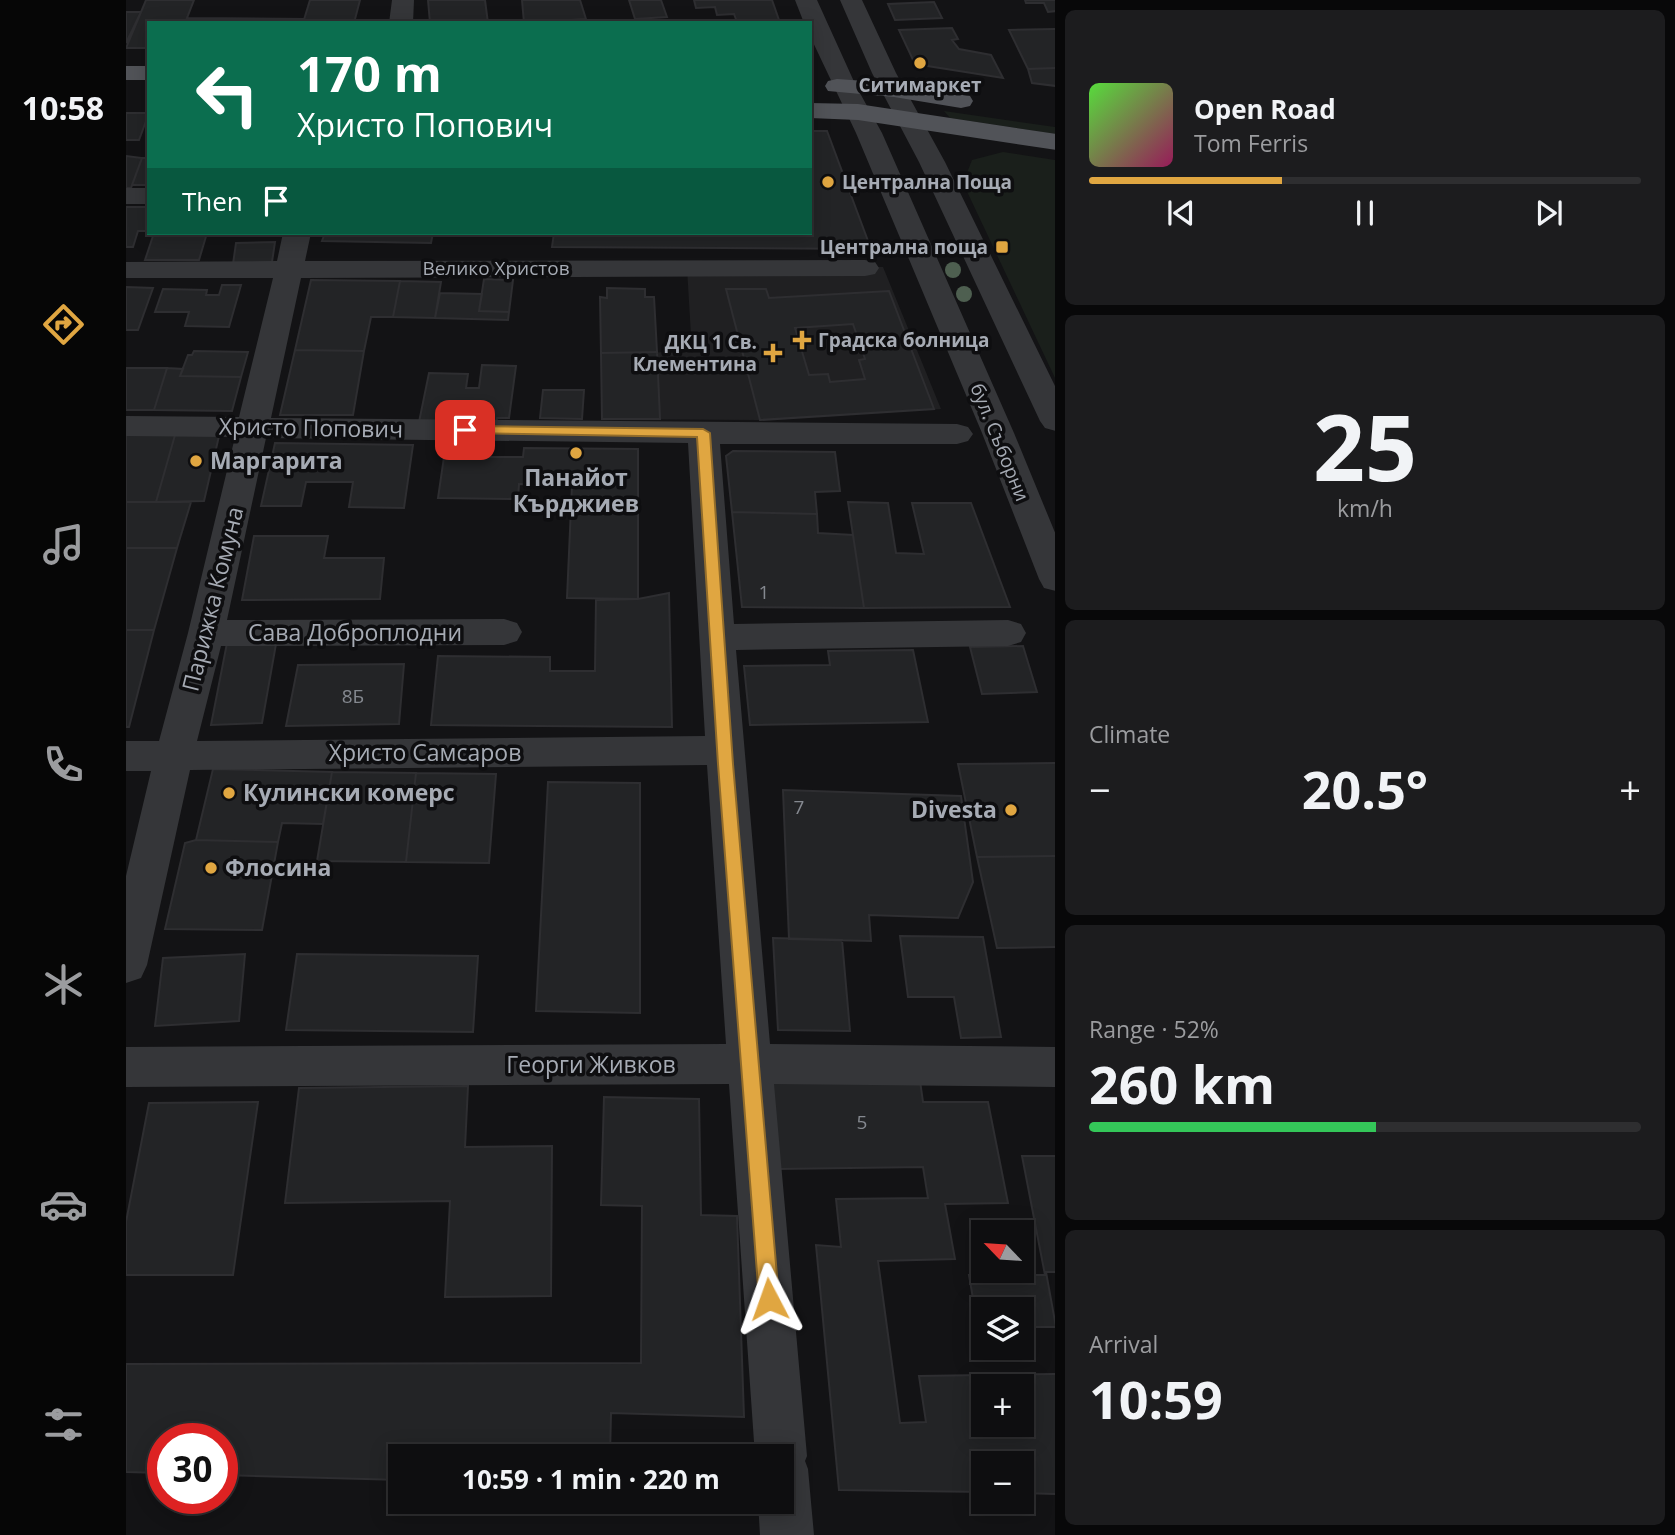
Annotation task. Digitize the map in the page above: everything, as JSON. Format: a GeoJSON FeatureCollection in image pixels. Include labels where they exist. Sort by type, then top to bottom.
{"type":"FeatureCollection","features":[{"type":"Feature","properties":{"kind":"main road"},"geometry":{"type":"LineString","coordinates":[[126,73],[147,73]]}},
{"type":"Feature","properties":{"kind":"main road"},"geometry":{"type":"LineString","coordinates":[[812,85],[894,90],[980,104]]}},
{"type":"Feature","properties":{"kind":"main road"},"geometry":{"type":"LineString","coordinates":[[812,110],[858,113],[1055,142]]}},
{"type":"Feature","properties":{"kind":"street"},"geometry":{"type":"LineString","coordinates":[[401,21],[403,0]]}},
{"type":"Feature","properties":{"kind":"street","name":"бул. Съборни"},"geometry":{"type":"LineString","coordinates":[[806,0],[998,433],[1055,579]]}},
{"type":"Feature","properties":{"kind":"street"},"geometry":{"type":"LineString","coordinates":[[851,0],[1055,421]]}},
{"type":"Feature","properties":{"kind":"street"},"geometry":{"type":"LineString","coordinates":[[126,196],[147,196]]}},
{"type":"Feature","properties":{"kind":"street","name":"Парижка Комуна"},"geometry":{"type":"LineString","coordinates":[[126,965],[298,235]]}},
{"type":"Feature","properties":{"kind":"street","name":"Велико Христов"},"geometry":{"type":"LineString","coordinates":[[126,270],[865,268]]}},
{"type":"Feature","properties":{"kind":"street","name":"Христо Попович"},"geometry":{"type":"LineString","coordinates":[[126,426],[957,434]]}},
{"type":"Feature","properties":{"kind":"street"},"geometry":{"type":"LineString","coordinates":[[703,433],[725,751],[780,1444]]}},
{"type":"Feature","properties":{"kind":"street","name":"Сава Доброплодни"},"geometry":{"type":"LineString","coordinates":[[206,633],[505,632]]}},
{"type":"Feature","properties":{"kind":"street"},"geometry":{"type":"LineString","coordinates":[[718,637],[1008,633]]}},
{"type":"Feature","properties":{"kind":"street","name":"Христо Самсаров"},"geometry":{"type":"LineString","coordinates":[[126,756],[725,751]]}},
{"type":"Feature","properties":{"kind":"street","name":"Георги Живков"},"geometry":{"type":"LineString","coordinates":[[126,1067],[751,1064],[1055,1067]]}},
{"type":"Feature","properties":{"kind":"street"},"geometry":{"type":"LineString","coordinates":[[785,1514],[787,1535]]}},
{"type":"Feature","properties":{"kind":"shaded area"},"geometry":{"type":"Polygon","coordinates":[[[944,111],[1055,127],[1055,134],[950,118],[944,111]]]}},
{"type":"Feature","properties":{"kind":"shaded area"},"geometry":{"type":"Polygon","coordinates":[[[1003,152],[1055,160],[1055,378],[963,183],[972,160],[1003,152]]]}},
{"type":"Feature","properties":{"kind":"shaded area","name":"Градска болница"},"geometry":{"type":"Polygon","coordinates":[[[883,267],[941,409],[760,420],[602,419],[601,353],[692,352],[687,268],[883,267]]]}},
{"type":"Feature","properties":{"kind":"building"},"geometry":{"type":"Polygon","coordinates":[[[146,0],[194,0],[186,21],[147,21],[147,48],[126,48],[146,0]]]}},
{"type":"Feature","properties":{"kind":"building"},"geometry":{"type":"Polygon","coordinates":[[[310,0],[360,0],[355,21],[304,21],[310,0]]]}},
{"type":"Feature","properties":{"kind":"building"},"geometry":{"type":"Polygon","coordinates":[[[428,0],[485,0],[488,21],[430,21],[428,0]]]}},
{"type":"Feature","properties":{"kind":"building"},"geometry":{"type":"Polygon","coordinates":[[[522,0],[580,0],[586,19],[555,21],[524,21],[522,0]]]}},
{"type":"Feature","properties":{"kind":"building"},"geometry":{"type":"Polygon","coordinates":[[[629,0],[661,0],[667,17],[635,19],[629,0]]]}},
{"type":"Feature","properties":{"kind":"building"},"geometry":{"type":"Polygon","coordinates":[[[694,0],[772,0],[779,20],[737,21],[734,14],[717,15],[715,7],[696,8],[694,0]]]}},
{"type":"Feature","properties":{"kind":"building"},"geometry":{"type":"Polygon","coordinates":[[[1025,0],[1055,0],[1055,11],[1048,12],[1044,3],[1026,3],[1025,0]]]}},
{"type":"Feature","properties":{"kind":"building"},"geometry":{"type":"Polygon","coordinates":[[[934,2],[942,18],[895,20],[888,4],[934,2]]]}},
{"type":"Feature","properties":{"kind":"building"},"geometry":{"type":"Polygon","coordinates":[[[126,12],[141,12],[126,43],[126,12]]]}},
{"type":"Feature","properties":{"kind":"building"},"geometry":{"type":"Polygon","coordinates":[[[187,18],[304,19],[304,21],[186,21],[187,18]]]}},
{"type":"Feature","properties":{"kind":"building"},"geometry":{"type":"Polygon","coordinates":[[[952,28],[958,39],[952,40],[959,49],[991,55],[1003,78],[915,64],[899,30],[952,28]]]}},
{"type":"Feature","properties":{"kind":"building"},"geometry":{"type":"Polygon","coordinates":[[[1055,29],[1055,68],[1028,69],[1009,30],[1055,29]]]}},
{"type":"Feature","properties":{"kind":"building"},"geometry":{"type":"Polygon","coordinates":[[[1055,68],[1055,86],[1032,83],[1028,69],[1055,68]]]}},
{"type":"Feature","properties":{"kind":"building"},"geometry":{"type":"Polygon","coordinates":[[[126,113],[147,113],[139,140],[126,140],[126,113]]]}},
{"type":"Feature","properties":{"kind":"building","name":"Централна Поща"},"geometry":{"type":"Polygon","coordinates":[[[812,131],[827,131],[871,249],[552,247],[554,235],[812,235],[812,131]]]}},
{"type":"Feature","properties":{"kind":"building"},"geometry":{"type":"Polygon","coordinates":[[[147,155],[147,185],[132,185],[142,158],[147,155]]]}},
{"type":"Feature","properties":{"kind":"building"},"geometry":{"type":"Polygon","coordinates":[[[126,156],[142,158],[131,188],[126,188],[126,156]]]}},
{"type":"Feature","properties":{"kind":"building"},"geometry":{"type":"Polygon","coordinates":[[[126,207],[147,207],[147,231],[138,231],[133,247],[126,247],[126,207]]]}},
{"type":"Feature","properties":{"kind":"building"},"geometry":{"type":"Polygon","coordinates":[[[153,235],[206,235],[199,260],[145,260],[153,235]]]}},
{"type":"Feature","properties":{"kind":"building"},"geometry":{"type":"Polygon","coordinates":[[[324,235],[433,235],[431,243],[322,241],[324,235]]]}},
{"type":"Feature","properties":{"kind":"building"},"geometry":{"type":"Polygon","coordinates":[[[275,242],[272,262],[233,264],[236,243],[275,242]]]}},
{"type":"Feature","properties":{"kind":"building"},"geometry":{"type":"Polygon","coordinates":[[[484,279],[513,280],[509,312],[479,311],[484,279]]]}},
{"type":"Feature","properties":{"kind":"building"},"geometry":{"type":"Polygon","coordinates":[[[311,280],[400,281],[393,317],[371,317],[364,351],[295,350],[311,280]]]}},
{"type":"Feature","properties":{"kind":"building"},"geometry":{"type":"Polygon","coordinates":[[[400,281],[441,282],[435,318],[393,317],[400,281]]]}},
{"type":"Feature","properties":{"kind":"building"},"geometry":{"type":"Polygon","coordinates":[[[222,285],[241,285],[229,327],[185,326],[189,312],[155,312],[163,289],[207,290],[206,295],[219,295],[222,285]]]}},
{"type":"Feature","properties":{"kind":"building"},"geometry":{"type":"Polygon","coordinates":[[[126,287],[153,288],[138,330],[126,330],[126,287]]]}},
{"type":"Feature","properties":{"kind":"building"},"geometry":{"type":"Polygon","coordinates":[[[607,288],[645,289],[645,297],[654,297],[657,352],[601,353],[600,297],[607,298],[607,288]]]}},
{"type":"Feature","properties":{"kind":"building","name":"ДКЦ 1 Св. Клементина"},"geometry":{"type":"Polygon","coordinates":[[[726,289],[766,289],[769,298],[889,291],[934,409],[760,420],[726,289]],[[853,324],[795,328],[809,375],[828,374],[830,382],[865,379],[859,360],[865,359],[853,324]]]}},
{"type":"Feature","properties":{"kind":"building"},"geometry":{"type":"Polygon","coordinates":[[[440,293],[482,294],[479,311],[509,312],[508,320],[435,318],[440,293]]]}},
{"type":"Feature","properties":{"kind":"building"},"geometry":{"type":"Polygon","coordinates":[[[295,350],[364,351],[353,415],[280,415],[295,350]]]}},
{"type":"Feature","properties":{"kind":"building"},"geometry":{"type":"Polygon","coordinates":[[[194,351],[248,352],[241,377],[180,376],[188,355],[192,355],[194,351]]]}},
{"type":"Feature","properties":{"kind":"building"},"geometry":{"type":"Polygon","coordinates":[[[657,352],[660,419],[602,419],[601,353],[657,352]]]}},
{"type":"Feature","properties":{"kind":"building"},"geometry":{"type":"Polygon","coordinates":[[[482,365],[516,366],[509,418],[497,418],[496,424],[419,422],[429,373],[468,374],[466,388],[479,388],[482,365]]]}},
{"type":"Feature","properties":{"kind":"building"},"geometry":{"type":"Polygon","coordinates":[[[126,368],[167,368],[154,410],[126,410],[126,368]]]}},
{"type":"Feature","properties":{"kind":"building"},"geometry":{"type":"Polygon","coordinates":[[[167,368],[183,369],[180,376],[241,377],[232,411],[154,410],[167,368]]]}},
{"type":"Feature","properties":{"kind":"building"},"geometry":{"type":"Polygon","coordinates":[[[543,390],[584,390],[582,419],[540,418],[543,390]]]}},
{"type":"Feature","properties":{"kind":"building"},"geometry":{"type":"Polygon","coordinates":[[[126,435],[175,435],[156,502],[126,502],[126,435]]]}},
{"type":"Feature","properties":{"kind":"building"},"geometry":{"type":"Polygon","coordinates":[[[175,435],[219,436],[204,501],[156,502],[175,435]]]}},
{"type":"Feature","properties":{"kind":"building"},"geometry":{"type":"Polygon","coordinates":[[[275,443],[413,445],[404,508],[349,507],[353,482],[306,482],[301,506],[261,506],[275,443]]]}},
{"type":"Feature","properties":{"kind":"building"},"geometry":{"type":"Polygon","coordinates":[[[524,448],[638,449],[638,599],[567,598],[572,485],[519,484],[518,499],[438,498],[444,457],[523,457],[524,448]]]}},
{"type":"Feature","properties":{"kind":"building"},"geometry":{"type":"Polygon","coordinates":[[[733,451],[835,452],[840,491],[815,492],[817,514],[732,512],[726,456],[733,451]]]}},
{"type":"Feature","properties":{"kind":"building"},"geometry":{"type":"Polygon","coordinates":[[[126,502],[191,502],[177,548],[126,548],[126,502]]]}},
{"type":"Feature","properties":{"kind":"building"},"geometry":{"type":"Polygon","coordinates":[[[848,502],[888,503],[896,553],[924,554],[912,503],[971,503],[1010,607],[864,608],[848,502]]]}},
{"type":"Feature","properties":{"kind":"building"},"geometry":{"type":"Polygon","coordinates":[[[732,512],[817,514],[818,533],[853,535],[864,608],[742,607],[732,512]]]}},
{"type":"Feature","properties":{"kind":"building"},"geometry":{"type":"Polygon","coordinates":[[[254,536],[328,536],[324,558],[384,558],[380,599],[242,600],[254,536]]]}},
{"type":"Feature","properties":{"kind":"building"},"geometry":{"type":"Polygon","coordinates":[[[126,548],[177,548],[154,630],[126,630],[126,548]]]}},
{"type":"Feature","properties":{"kind":"building"},"geometry":{"type":"Polygon","coordinates":[[[669,593],[672,727],[431,725],[438,656],[550,657],[550,671],[595,671],[596,600],[638,599],[669,593]]]}},
{"type":"Feature","properties":{"kind":"building"},"geometry":{"type":"Polygon","coordinates":[[[126,630],[154,630],[129,727],[126,727],[126,630]]]}},
{"type":"Feature","properties":{"kind":"building"},"geometry":{"type":"Polygon","coordinates":[[[227,643],[276,644],[262,723],[211,725],[227,643]]]}},
{"type":"Feature","properties":{"kind":"building"},"geometry":{"type":"Polygon","coordinates":[[[1023,646],[1037,692],[982,694],[970,647],[1023,646]]]}},
{"type":"Feature","properties":{"kind":"building"},"geometry":{"type":"Polygon","coordinates":[[[913,650],[928,722],[750,725],[744,666],[830,665],[828,651],[913,650]]]}},
{"type":"Feature","properties":{"kind":"building"},"geometry":{"type":"Polygon","coordinates":[[[404,664],[399,724],[286,726],[298,665],[404,664]]]}},
{"type":"Feature","properties":{"kind":"building","name":"Divesta"},"geometry":{"type":"Polygon","coordinates":[[[1055,763],[1055,856],[977,857],[958,764],[1055,763]]]}},
{"type":"Feature","properties":{"kind":"building"},"geometry":{"type":"Polygon","coordinates":[[[213,769],[332,772],[323,824],[282,823],[278,842],[196,840],[213,769]]]}},
{"type":"Feature","properties":{"kind":"building"},"geometry":{"type":"Polygon","coordinates":[[[332,772],[416,773],[406,862],[317,861],[332,772]]]}},
{"type":"Feature","properties":{"kind":"building"},"geometry":{"type":"Polygon","coordinates":[[[416,773],[496,774],[489,863],[406,862],[416,773]]]}},
{"type":"Feature","properties":{"kind":"building"},"geometry":{"type":"Polygon","coordinates":[[[548,782],[640,783],[640,1013],[536,1011],[548,782]]]}},
{"type":"Feature","properties":{"kind":"building"},"geometry":{"type":"Polygon","coordinates":[[[783,790],[961,796],[973,882],[958,918],[869,915],[871,941],[789,939],[783,790]]]}},
{"type":"Feature","properties":{"kind":"building"},"geometry":{"type":"Polygon","coordinates":[[[196,840],[278,842],[262,930],[165,929],[185,843],[196,840]]]}},
{"type":"Feature","properties":{"kind":"building"},"geometry":{"type":"Polygon","coordinates":[[[1055,856],[1055,947],[997,948],[977,857],[1055,856]]]}},
{"type":"Feature","properties":{"kind":"building"},"geometry":{"type":"Polygon","coordinates":[[[900,936],[983,937],[1001,1037],[961,1038],[954,997],[908,997],[900,936]]]}},
{"type":"Feature","properties":{"kind":"building"},"geometry":{"type":"Polygon","coordinates":[[[773,938],[842,940],[850,1031],[778,1030],[773,938]]]}},
{"type":"Feature","properties":{"kind":"building"},"geometry":{"type":"Polygon","coordinates":[[[245,954],[239,1021],[155,1026],[163,958],[245,954]]]}},
{"type":"Feature","properties":{"kind":"building"},"geometry":{"type":"Polygon","coordinates":[[[297,954],[478,956],[473,1032],[286,1030],[297,954]]]}},
{"type":"Feature","properties":{"kind":"building"},"geometry":{"type":"Polygon","coordinates":[[[920,1081],[923,1102],[988,1102],[1008,1203],[945,1204],[955,1259],[878,1261],[900,1423],[926,1422],[919,1376],[971,1375],[971,1437],[1034,1437],[1034,1374],[1055,1374],[1055,1494],[1034,1493],[1034,1451],[971,1451],[971,1492],[839,1490],[816,1245],[841,1247],[836,1199],[928,1198],[923,1167],[777,1169],[768,1083],[920,1081]]]}},
{"type":"Feature","properties":{"kind":"building"},"geometry":{"type":"Polygon","coordinates":[[[468,1086],[465,1147],[552,1146],[551,1296],[445,1297],[450,1201],[285,1203],[299,1088],[468,1086]]]}},
{"type":"Feature","properties":{"kind":"building"},"geometry":{"type":"Polygon","coordinates":[[[604,1097],[699,1099],[701,1215],[737,1216],[744,1417],[611,1413],[610,1444],[388,1444],[388,1480],[238,1475],[238,1423],[147,1423],[147,1473],[126,1472],[126,1364],[641,1363],[642,1206],[601,1205],[604,1097]]]}},
{"type":"Feature","properties":{"kind":"building"},"geometry":{"type":"Polygon","coordinates":[[[258,1102],[233,1275],[126,1275],[126,1222],[149,1103],[258,1102]]]}},
{"type":"Feature","properties":{"kind":"building"},"geometry":{"type":"Polygon","coordinates":[[[1022,1156],[1055,1156],[1055,1272],[1046,1272],[1055,1327],[1034,1327],[1034,1297],[973,1297],[969,1275],[971,1283],[1034,1283],[1034,1275],[1045,1275],[1022,1156]]]}},
{"type":"Feature","properties":{"kind":"place","name":"Ситимаркет"},"geometry":{"type":"Point","coordinates":[920,63]}},
{"type":"Feature","properties":{"kind":"place","name":"Централна Поща"},"geometry":{"type":"Point","coordinates":[828,182]}},
{"type":"Feature","properties":{"kind":"place","name":"Централна поща"},"geometry":{"type":"Point","coordinates":[1002,247]}},
{"type":"Feature","properties":{"kind":"place","name":"Градска болница"},"geometry":{"type":"Point","coordinates":[802,340]}},
{"type":"Feature","properties":{"kind":"place","name":"ДКЦ 1 Св. Клементина"},"geometry":{"type":"Point","coordinates":[773,353]}},
{"type":"Feature","properties":{"kind":"place","name":"Панайот Кърджиев"},"geometry":{"type":"Point","coordinates":[576,453]}},
{"type":"Feature","properties":{"kind":"place","name":"Маргарита"},"geometry":{"type":"Point","coordinates":[196,461]}},
{"type":"Feature","properties":{"kind":"place","name":"Кулински комерс"},"geometry":{"type":"Point","coordinates":[229,793]}},
{"type":"Feature","properties":{"kind":"place","name":"Divesta"},"geometry":{"type":"Point","coordinates":[1011,810]}},
{"type":"Feature","properties":{"kind":"place","name":"Флосина"},"geometry":{"type":"Point","coordinates":[211,868]}},
{"type":"Feature","properties":{"kind":"route"},"geometry":{"type":"LineString","coordinates":[[465,430],[703,433],[726,764],[769,1299]]}}]}
